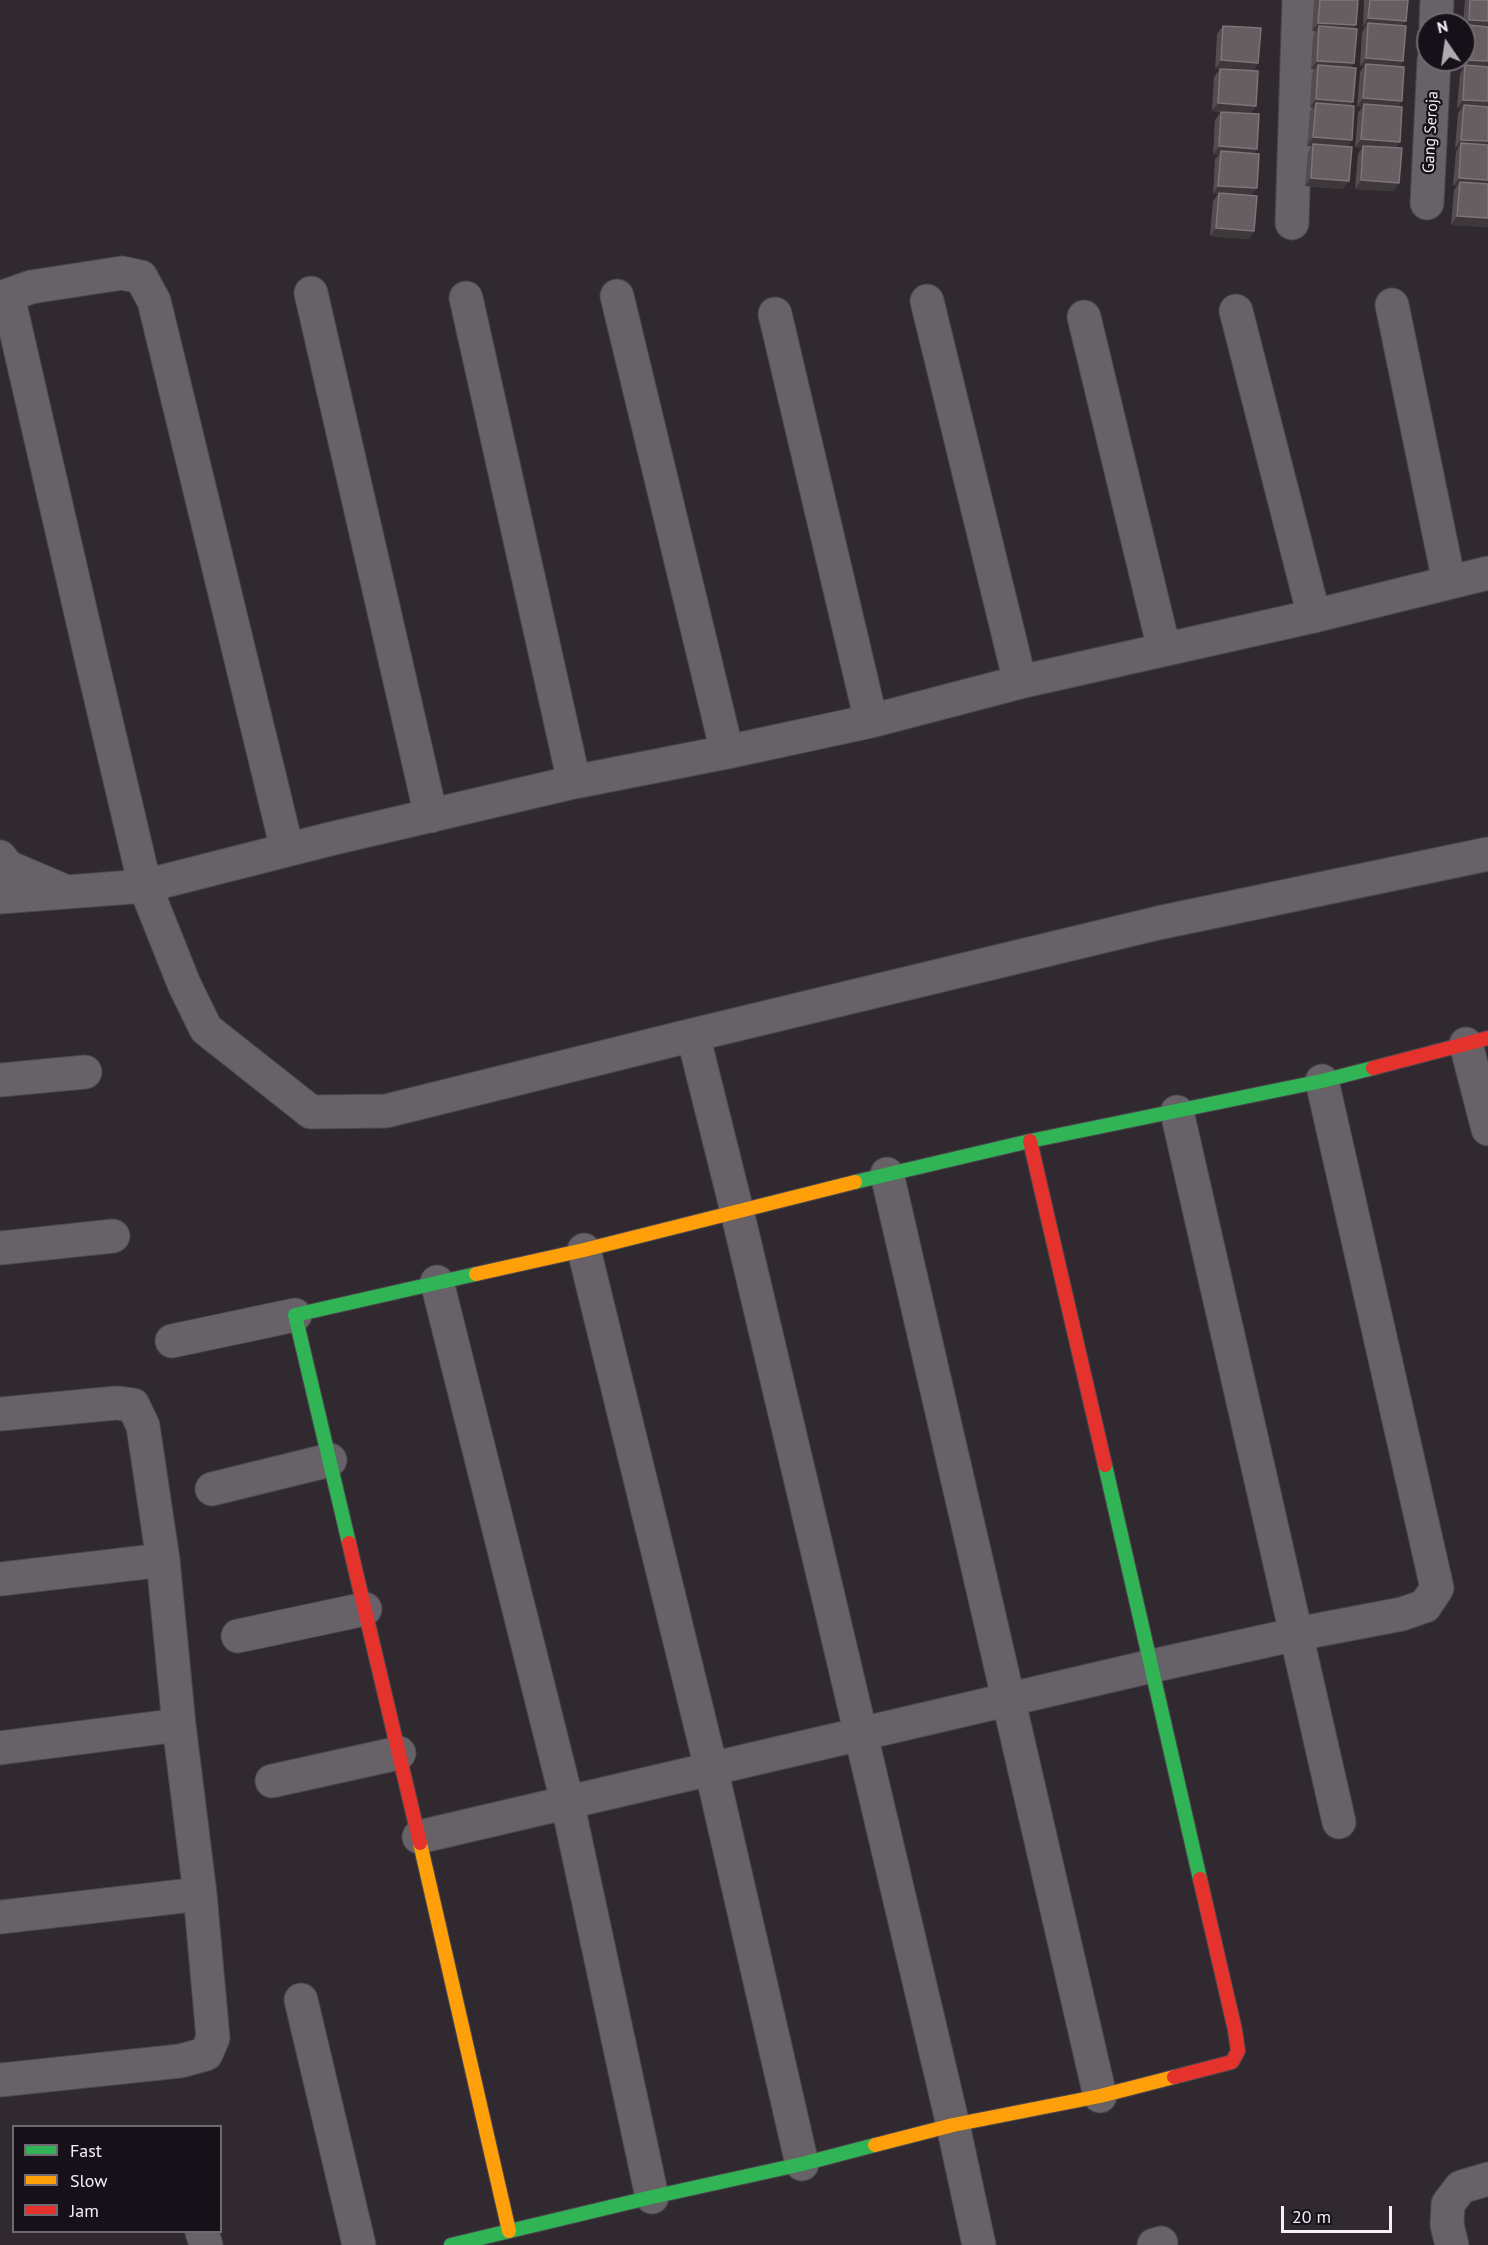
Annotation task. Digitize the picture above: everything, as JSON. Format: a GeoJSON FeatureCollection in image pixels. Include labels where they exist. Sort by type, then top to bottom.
{"type":"FeatureCollection","features":[{"type":"Feature","properties":{"kind":"street"},"geometry":{"type":"LineString","coordinates":[[1292,223],[1299,0]]}},
{"type":"Feature","properties":{"kind":"street","name":"Gang Seroja"},"geometry":{"type":"LineString","coordinates":[[1427,203],[1433,72]]}},
{"type":"Feature","properties":{"kind":"street"},"geometry":{"type":"LineString","coordinates":[[287,849],[154,301],[141,276],[122,273],[31,287],[4,297],[145,886],[184,984],[206,1029],[311,1112],[386,1111],[1158,923],[1488,854]]}},
{"type":"Feature","properties":{"kind":"street"},"geometry":{"type":"LineString","coordinates":[[311,293],[431,816]]}},
{"type":"Feature","properties":{"kind":"street"},"geometry":{"type":"LineString","coordinates":[[617,296],[727,752]]}},
{"type":"Feature","properties":{"kind":"street"},"geometry":{"type":"LineString","coordinates":[[466,298],[574,782]]}},
{"type":"Feature","properties":{"kind":"street"},"geometry":{"type":"LineString","coordinates":[[927,300],[1020,682]]}},
{"type":"Feature","properties":{"kind":"street"},"geometry":{"type":"LineString","coordinates":[[1392,305],[1449,582]]}},
{"type":"Feature","properties":{"kind":"street"},"geometry":{"type":"LineString","coordinates":[[1236,311],[1314,616]]}},
{"type":"Feature","properties":{"kind":"street"},"geometry":{"type":"LineString","coordinates":[[776,314],[871,721]]}},
{"type":"Feature","properties":{"kind":"street"},"geometry":{"type":"LineString","coordinates":[[1084,317],[1164,649]]}},
{"type":"Feature","properties":{"kind":"street"},"geometry":{"type":"LineString","coordinates":[[0,897],[145,886],[287,849],[574,782],[871,721],[1020,682],[1314,616],[1488,573]]}},
{"type":"Feature","properties":{"kind":"street"},"geometry":{"type":"LineString","coordinates":[[0,857],[8,867],[66,892]]}},
{"type":"Feature","properties":{"kind":"street"},"geometry":{"type":"LineString","coordinates":[[693,1035],[861,1735],[979,2245]]}},
{"type":"Feature","properties":{"kind":"street"},"geometry":{"type":"LineString","coordinates":[[172,1341],[584,1250],[887,1174],[1030,1141],[1322,1081],[1477,1041],[1488,1129]]}},
{"type":"Feature","properties":{"kind":"street"},"geometry":{"type":"LineString","coordinates":[[0,1080],[85,1072]]}},
{"type":"Feature","properties":{"kind":"street"},"geometry":{"type":"LineString","coordinates":[[419,1837],[1007,1699],[1296,1634],[1402,1614],[1425,1606],[1437,1588],[1322,1081]]}},
{"type":"Feature","properties":{"kind":"street"},"geometry":{"type":"LineString","coordinates":[[1177,1112],[1340,1822]]}},
{"type":"Feature","properties":{"kind":"street"},"geometry":{"type":"LineString","coordinates":[[451,2245],[802,2164],[953,2125],[1100,2096],[1232,2062],[1238,2052],[1230,2007],[1030,1141]]}},
{"type":"Feature","properties":{"kind":"street"},"geometry":{"type":"LineString","coordinates":[[887,1174],[1100,2096]]}},
{"type":"Feature","properties":{"kind":"street"},"geometry":{"type":"LineString","coordinates":[[0,1248],[113,1236]]}},
{"type":"Feature","properties":{"kind":"street"},"geometry":{"type":"LineString","coordinates":[[584,1250],[711,1768],[802,2164]]}},
{"type":"Feature","properties":{"kind":"street"},"geometry":{"type":"LineString","coordinates":[[437,1282],[567,1801],[652,2197]]}},
{"type":"Feature","properties":{"kind":"street"},"geometry":{"type":"LineString","coordinates":[[295,1315],[419,1837],[509,2231]]}},
{"type":"Feature","properties":{"kind":"street"},"geometry":{"type":"LineString","coordinates":[[0,1414],[116,1403],[133,1405],[143,1425],[164,1560],[179,1725],[200,1894],[213,2038],[206,2054],[180,2061],[0,2079]]}},
{"type":"Feature","properties":{"kind":"street"},"geometry":{"type":"LineString","coordinates":[[212,1489],[330,1460]]}},
{"type":"Feature","properties":{"kind":"street"},"geometry":{"type":"LineString","coordinates":[[0,1579],[164,1560]]}},
{"type":"Feature","properties":{"kind":"street"},"geometry":{"type":"LineString","coordinates":[[238,1635],[365,1609]]}},
{"type":"Feature","properties":{"kind":"street"},"geometry":{"type":"LineString","coordinates":[[0,1748],[179,1725]]}},
{"type":"Feature","properties":{"kind":"street"},"geometry":{"type":"LineString","coordinates":[[272,1781],[399,1753]]}},
{"type":"Feature","properties":{"kind":"street"},"geometry":{"type":"LineString","coordinates":[[0,1917],[200,1894]]}},
{"type":"Feature","properties":{"kind":"street"},"geometry":{"type":"LineString","coordinates":[[302,2000],[358,2245]]}},
{"type":"Feature","properties":{"kind":"street"},"geometry":{"type":"LineString","coordinates":[[1452,2245],[1448,2225],[1448,2204],[1461,2187],[1488,2179]]}},
{"type":"Feature","properties":{"kind":"building"},"geometry":{"type":"Polygon","coordinates":[[[1320,0],[1358,0],[1356,25],[1318,23],[1320,0]]]}},
{"type":"Feature","properties":{"kind":"building"},"geometry":{"type":"Polygon","coordinates":[[[1370,0],[1408,0],[1406,21],[1368,18],[1370,0]]]}},
{"type":"Feature","properties":{"kind":"building"},"geometry":{"type":"Polygon","coordinates":[[[1470,0],[1488,0],[1488,21],[1476,20],[1476,12],[1469,12],[1470,0]]]}},
{"type":"Feature","properties":{"kind":"building"},"geometry":{"type":"Polygon","coordinates":[[[1368,23],[1406,26],[1403,61],[1366,58],[1368,23]]]}},
{"type":"Feature","properties":{"kind":"building"},"geometry":{"type":"Polygon","coordinates":[[[1223,26],[1261,28],[1258,63],[1221,60],[1223,26]]]}},
{"type":"Feature","properties":{"kind":"building"},"geometry":{"type":"Polygon","coordinates":[[[1319,26],[1357,29],[1354,63],[1317,61],[1319,26]]]}},
{"type":"Feature","properties":{"kind":"building"},"geometry":{"type":"Polygon","coordinates":[[[1476,26],[1488,27],[1488,61],[1476,60],[1476,26]]]}},
{"type":"Feature","properties":{"kind":"building"},"geometry":{"type":"Polygon","coordinates":[[[1366,64],[1404,67],[1402,101],[1363,98],[1366,64]]]}},
{"type":"Feature","properties":{"kind":"building"},"geometry":{"type":"Polygon","coordinates":[[[1318,65],[1356,68],[1353,102],[1316,99],[1318,65]]]}},
{"type":"Feature","properties":{"kind":"building"},"geometry":{"type":"Polygon","coordinates":[[[1476,66],[1488,67],[1488,101],[1463,100],[1465,72],[1476,72],[1476,66]]]}},
{"type":"Feature","properties":{"kind":"building"},"geometry":{"type":"Polygon","coordinates":[[[1220,69],[1258,71],[1256,106],[1218,103],[1220,69]]]}},
{"type":"Feature","properties":{"kind":"building"},"geometry":{"type":"Polygon","coordinates":[[[1316,103],[1354,106],[1352,140],[1313,137],[1316,103]]]}},
{"type":"Feature","properties":{"kind":"building"},"geometry":{"type":"Polygon","coordinates":[[[1364,104],[1402,107],[1400,142],[1361,139],[1364,104]]]}},
{"type":"Feature","properties":{"kind":"building"},"geometry":{"type":"Polygon","coordinates":[[[1464,105],[1488,107],[1488,141],[1461,140],[1464,105]]]}},
{"type":"Feature","properties":{"kind":"building"},"geometry":{"type":"Polygon","coordinates":[[[1221,112],[1259,114],[1257,149],[1219,146],[1221,112]]]}},
{"type":"Feature","properties":{"kind":"building"},"geometry":{"type":"Polygon","coordinates":[[[1461,143],[1488,145],[1488,180],[1459,178],[1461,143]]]}},
{"type":"Feature","properties":{"kind":"building"},"geometry":{"type":"Polygon","coordinates":[[[1313,144],[1352,147],[1349,181],[1311,178],[1313,144]]]}},
{"type":"Feature","properties":{"kind":"building"},"geometry":{"type":"Polygon","coordinates":[[[1363,146],[1402,148],[1399,183],[1361,180],[1363,146]]]}},
{"type":"Feature","properties":{"kind":"building"},"geometry":{"type":"Polygon","coordinates":[[[1221,151],[1259,154],[1257,188],[1218,186],[1221,151]]]}},
{"type":"Feature","properties":{"kind":"building"},"geometry":{"type":"Polygon","coordinates":[[[1460,182],[1488,184],[1488,218],[1457,216],[1460,182]]]}},
{"type":"Feature","properties":{"kind":"building"},"geometry":{"type":"Polygon","coordinates":[[[1219,193],[1257,196],[1254,231],[1216,228],[1219,193]]]}},
{"type":"Feature","properties":{"kind":"traffic: fast"},"geometry":{"type":"LineString","coordinates":[[855,1182],[1030,1141],[1322,1081],[1373,1068]]}},
{"type":"Feature","properties":{"kind":"traffic: fast"},"geometry":{"type":"LineString","coordinates":[[349,1543],[295,1315],[476,1274]]}},
{"type":"Feature","properties":{"kind":"traffic: fast"},"geometry":{"type":"LineString","coordinates":[[1105,1465],[1200,1879]]}},
{"type":"Feature","properties":{"kind":"traffic: fast"},"geometry":{"type":"LineString","coordinates":[[451,2245],[875,2145]]}},
{"type":"Feature","properties":{"kind":"traffic: slow"},"geometry":{"type":"LineString","coordinates":[[476,1274],[584,1250],[855,1182]]}},
{"type":"Feature","properties":{"kind":"traffic: slow"},"geometry":{"type":"LineString","coordinates":[[420,1843],[509,2231]]}},
{"type":"Feature","properties":{"kind":"traffic: slow"},"geometry":{"type":"LineString","coordinates":[[875,2145],[953,2125],[1100,2096],[1174,2077]]}},
{"type":"Feature","properties":{"kind":"traffic: jam"},"geometry":{"type":"LineString","coordinates":[[1373,1068],[1488,1038]]}},
{"type":"Feature","properties":{"kind":"traffic: jam"},"geometry":{"type":"LineString","coordinates":[[1030,1141],[1105,1465]]}},
{"type":"Feature","properties":{"kind":"traffic: jam"},"geometry":{"type":"LineString","coordinates":[[349,1543],[420,1843]]}},
{"type":"Feature","properties":{"kind":"traffic: jam"},"geometry":{"type":"LineString","coordinates":[[1174,2077],[1232,2062],[1238,2051],[1200,1879]]}}]}
